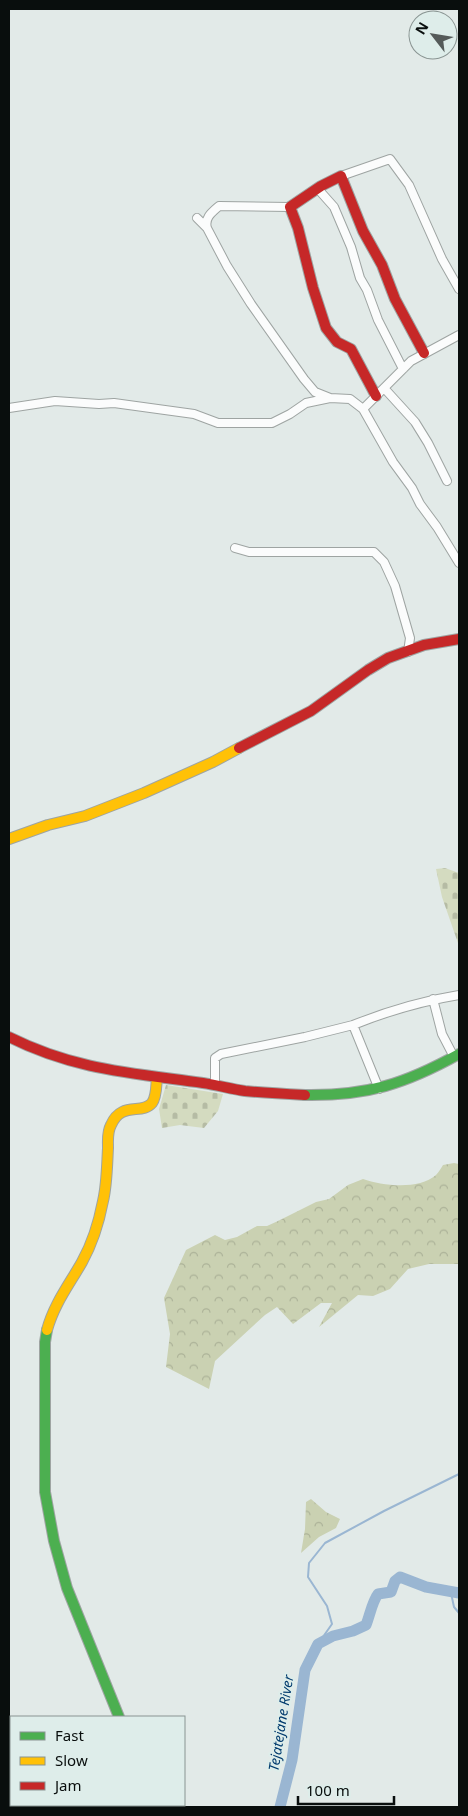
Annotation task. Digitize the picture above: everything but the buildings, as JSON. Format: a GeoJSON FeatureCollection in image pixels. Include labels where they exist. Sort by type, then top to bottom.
{"type":"FeatureCollection","features":[{"type":"Feature","properties":{"kind":"main road"},"geometry":{"type":"LineString","coordinates":[[376,396],[351,349],[337,342],[326,328],[313,288],[298,228],[290,207],[324,182],[341,176],[364,231],[382,265],[395,299],[424,353]]}},
{"type":"Feature","properties":{"kind":"main road"},"geometry":{"type":"LineString","coordinates":[[9,839],[48,825],[85,816],[144,793],[213,762],[301,717],[352,684],[369,669],[387,659],[424,646],[459,639]]}},
{"type":"Feature","properties":{"kind":"main road"},"geometry":{"type":"LineString","coordinates":[[9,1037],[68,1062],[102,1070],[214,1084],[246,1091],[331,1095],[379,1089],[412,1078],[457,1056]]}},
{"type":"Feature","properties":{"kind":"main road"},"geometry":{"type":"LineString","coordinates":[[119,1716],[64,1579],[52,1533],[45,1492],[45,1342],[47,1325],[52,1312],[61,1294],[82,1263],[90,1246],[102,1209],[105,1197],[111,1124],[117,1116],[126,1110],[146,1108],[151,1105],[157,1093],[157,1077]]}},
{"type":"Feature","properties":{"kind":"street"},"geometry":{"type":"LineString","coordinates":[[341,176],[390,159],[409,185],[442,259],[459,289]]}},
{"type":"Feature","properties":{"kind":"street"},"geometry":{"type":"LineString","coordinates":[[318,188],[334,207],[360,278],[367,290],[378,320],[403,369]]}},
{"type":"Feature","properties":{"kind":"street"},"geometry":{"type":"LineString","coordinates":[[207,228],[208,217],[219,206],[290,207]]}},
{"type":"Feature","properties":{"kind":"street"},"geometry":{"type":"LineString","coordinates":[[197,218],[207,228],[227,266],[251,304],[304,379],[315,392],[330,398]]}},
{"type":"Feature","properties":{"kind":"street"},"geometry":{"type":"LineString","coordinates":[[363,409],[411,360],[459,335]]}},
{"type":"Feature","properties":{"kind":"street"},"geometry":{"type":"LineString","coordinates":[[384,388],[414,422],[428,443],[447,481]]}},
{"type":"Feature","properties":{"kind":"street"},"geometry":{"type":"LineString","coordinates":[[9,408],[55,401],[114,404],[194,414],[218,423],[272,423],[306,403],[330,398],[350,399],[363,409],[393,462],[412,488],[420,504],[459,563]]}},
{"type":"Feature","properties":{"kind":"street"},"geometry":{"type":"LineString","coordinates":[[235,548],[249,552],[374,552],[384,562],[395,586],[410,638],[408,652]]}},
{"type":"Feature","properties":{"kind":"street"},"geometry":{"type":"LineString","coordinates":[[214,1084],[215,1058],[221,1054],[306,1037],[353,1025],[402,1007],[459,995]]}},
{"type":"Feature","properties":{"kind":"street"},"geometry":{"type":"LineString","coordinates":[[433,999],[442,1034],[457,1056]]}},
{"type":"Feature","properties":{"kind":"street"},"geometry":{"type":"LineString","coordinates":[[353,1025],[379,1089]]}},
{"type":"Feature","properties":{"kind":"green space"},"geometry":{"type":"Polygon","coordinates":[[[445,868],[459,873],[459,946],[442,897],[436,869],[445,868]]]}},
{"type":"Feature","properties":{"kind":"green space"},"geometry":{"type":"Polygon","coordinates":[[[166,1085],[223,1094],[218,1111],[204,1128],[180,1125],[162,1128],[159,1109],[166,1085]]]}},
{"type":"Feature","properties":{"kind":"green space"},"geometry":{"type":"Polygon","coordinates":[[[459,1164],[459,1264],[429,1264],[408,1269],[390,1289],[373,1296],[358,1295],[319,1327],[332,1303],[321,1303],[293,1324],[277,1307],[265,1315],[215,1361],[209,1389],[166,1367],[170,1334],[164,1298],[186,1250],[215,1235],[225,1240],[237,1237],[257,1226],[267,1226],[316,1202],[329,1199],[348,1185],[363,1179],[390,1185],[411,1185],[429,1180],[436,1175],[443,1165],[459,1164]]]}},
{"type":"Feature","properties":{"kind":"green space"},"geometry":{"type":"Polygon","coordinates":[[[311,1499],[326,1512],[340,1519],[336,1528],[319,1537],[301,1553],[305,1529],[306,1502],[311,1499]]]}},
{"type":"Feature","properties":{"kind":"waterway"},"geometry":{"type":"LineString","coordinates":[[318,1644],[332,1624],[327,1606],[308,1577],[309,1563],[325,1543],[459,1474]]}},
{"type":"Feature","properties":{"kind":"waterway","name":"Tejatejane River"},"geometry":{"type":"LineString","coordinates":[[280,1807],[292,1760],[305,1670],[318,1644],[333,1636],[353,1631],[366,1625],[378,1594],[391,1592],[395,1581],[400,1577],[426,1587],[459,1593]]}},
{"type":"Feature","properties":{"kind":"waterway"},"geometry":{"type":"LineString","coordinates":[[451,1593],[454,1607],[459,1613]]}},
{"type":"Feature","properties":{"kind":"traffic: fast"},"geometry":{"type":"LineString","coordinates":[[305,1095],[348,1093],[385,1086],[421,1073],[459,1054]]}},
{"type":"Feature","properties":{"kind":"traffic: fast"},"geometry":{"type":"LineString","coordinates":[[47,1330],[45,1342],[45,1492],[54,1541],[67,1588],[119,1716]]}},
{"type":"Feature","properties":{"kind":"traffic: slow"},"geometry":{"type":"LineString","coordinates":[[9,839],[48,825],[85,816],[144,793],[213,762],[239,748]]}},
{"type":"Feature","properties":{"kind":"traffic: slow"},"geometry":{"type":"LineString","coordinates":[[47,1330],[58,1303],[86,1255],[97,1225],[105,1188],[110,1128],[120,1113],[143,1108],[152,1103],[156,1094],[157,1077]]}},
{"type":"Feature","properties":{"kind":"traffic: jam"},"geometry":{"type":"LineString","coordinates":[[376,396],[351,349],[337,342],[326,328],[313,288],[298,228],[290,207],[321,186],[341,176],[363,231],[382,265],[395,299],[424,353]]}},
{"type":"Feature","properties":{"kind":"traffic: jam"},"geometry":{"type":"LineString","coordinates":[[239,748],[311,711],[388,658],[424,645],[459,639]]}},
{"type":"Feature","properties":{"kind":"traffic: jam"},"geometry":{"type":"LineString","coordinates":[[9,1037],[57,1057],[104,1069],[245,1091],[305,1095]]}}]}
